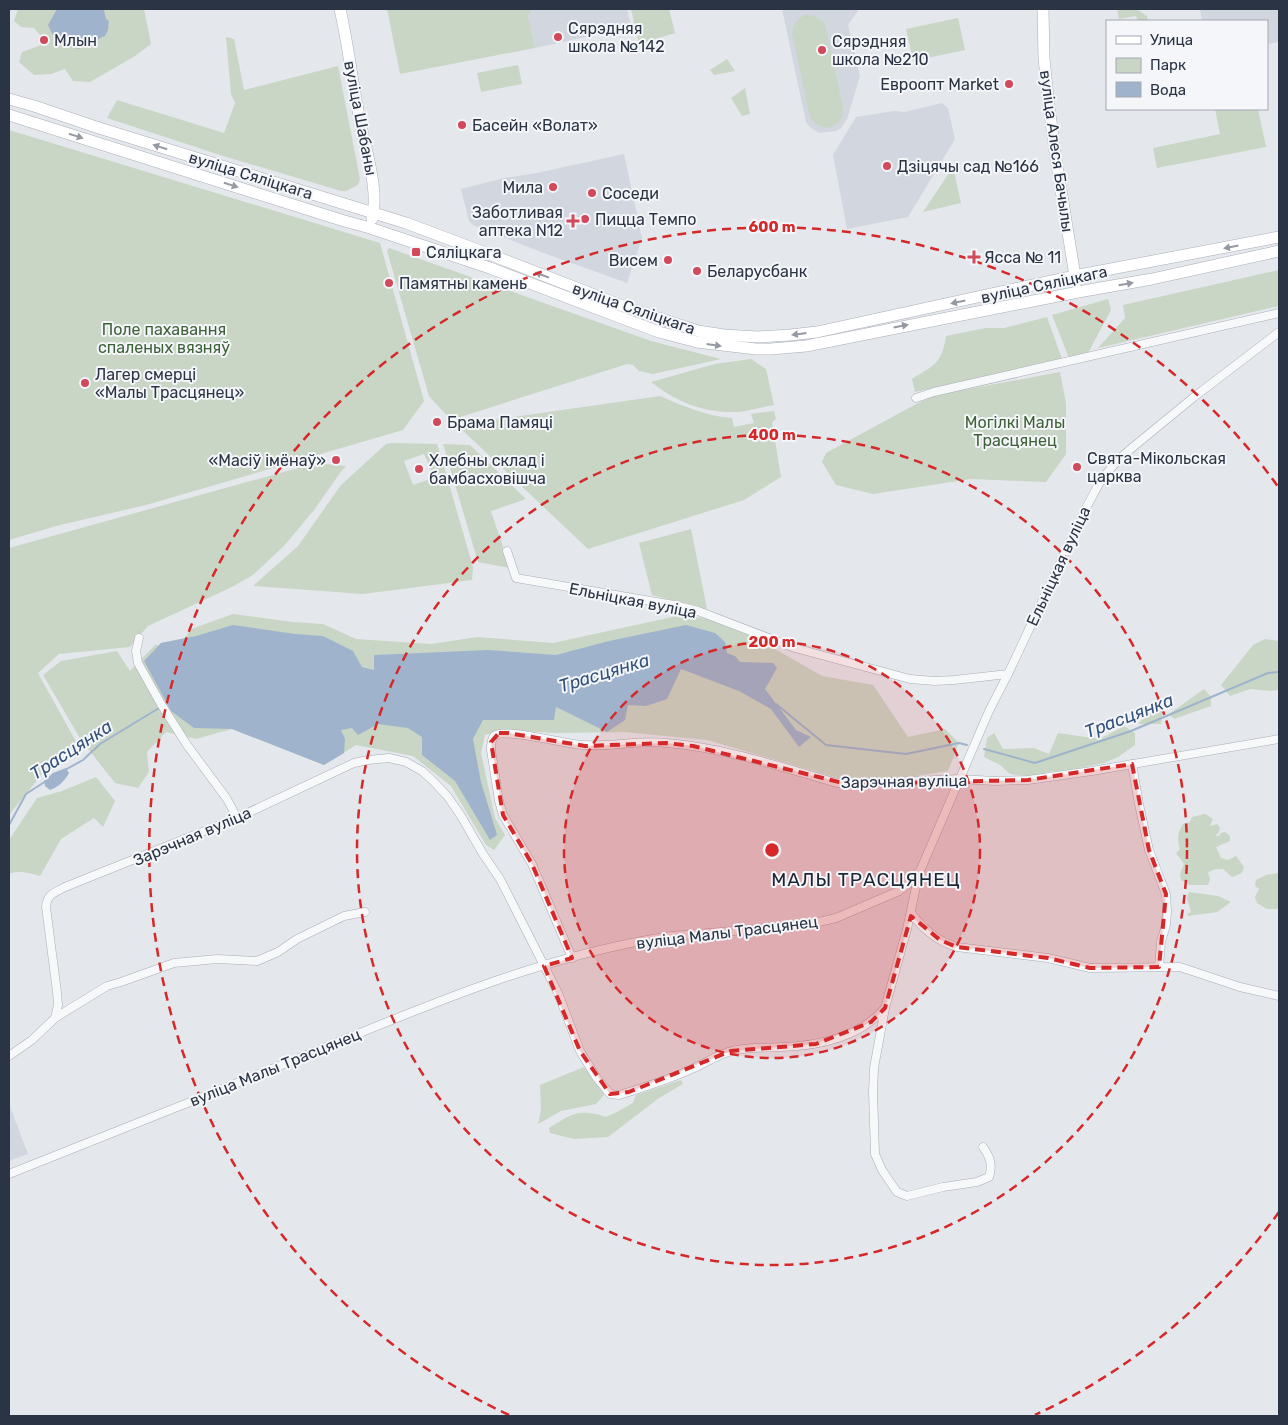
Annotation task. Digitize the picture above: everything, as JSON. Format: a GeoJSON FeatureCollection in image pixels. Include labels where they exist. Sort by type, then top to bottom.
{"type":"FeatureCollection","features":[{"type":"Feature","properties":{"kind":"main road","name":"вуліца Шабаны"},"geometry":{"type":"LineString","coordinates":[[340,9],[374,187],[374,212],[370,228]]}},
{"type":"Feature","properties":{"kind":"main road","name":"вуліца Алеся Бачылы"},"geometry":{"type":"LineString","coordinates":[[1043,9],[1044,58],[1048,98],[1074,276],[1078,292]]}},
{"type":"Feature","properties":{"kind":"main road","name":"вуліца Сяліцкага"},"geometry":{"type":"LineString","coordinates":[[9,99],[374,212],[628,308],[698,331],[724,335],[766,336],[817,332],[1074,276],[1279,237]]}},
{"type":"Feature","properties":{"kind":"main road"},"geometry":{"type":"LineString","coordinates":[[30,121],[34,106]]}},
{"type":"Feature","properties":{"kind":"main road","name":"вуліца Сяліцкага"},"geometry":{"type":"LineString","coordinates":[[9,114],[370,228],[490,268],[660,332],[697,342],[739,348],[771,349],[806,346],[1152,279],[1279,251]]}},
{"type":"Feature","properties":{"kind":"street"},"geometry":{"type":"LineString","coordinates":[[916,398],[934,392],[1279,313]]}},
{"type":"Feature","properties":{"kind":"street","name":"Ельніцкая вуліца"},"geometry":{"type":"LineString","coordinates":[[959,779],[989,711],[1086,508],[1104,475],[1118,460],[1194,397],[1279,332]]}},
{"type":"Feature","properties":{"kind":"street","name":"Ельніцкая вуліца"},"geometry":{"type":"LineString","coordinates":[[507,551],[516,578],[698,611],[795,648],[910,679],[935,681],[1008,674]]}},
{"type":"Feature","properties":{"kind":"street"},"geometry":{"type":"LineString","coordinates":[[139,638],[136,651],[138,663],[187,745],[227,800],[237,818]]}},
{"type":"Feature","properties":{"kind":"street","name":"Зарэчная вуліца"},"geometry":{"type":"LineString","coordinates":[[572,958],[532,864],[503,815],[491,750],[491,742],[494,736],[499,734],[508,733],[584,746],[666,742],[722,750],[838,783],[959,779],[1028,780],[1279,739]]}},
{"type":"Feature","properties":{"kind":"street","name":"Зарэчная вуліца"},"geometry":{"type":"LineString","coordinates":[[55,1018],[58,1006],[57,992],[46,916],[46,899],[52,893],[237,818],[354,763],[368,760],[397,759],[414,766],[433,781],[448,797],[500,879],[544,966]]}},
{"type":"Feature","properties":{"kind":"street"},"geometry":{"type":"LineString","coordinates":[[1132,764],[1150,850],[1166,894],[1166,925],[1159,968]]}},
{"type":"Feature","properties":{"kind":"street","name":"вуліца Малы Трасцянец"},"geometry":{"type":"LineString","coordinates":[[9,1174],[441,1000],[544,966],[598,950],[671,936],[806,925],[846,915],[899,890],[908,884],[920,871],[959,779]]}},
{"type":"Feature","properties":{"kind":"street"},"geometry":{"type":"LineString","coordinates":[[920,871],[911,913],[885,1008],[874,1068],[872,1092],[875,1154],[882,1170],[897,1192],[908,1196],[943,1186],[977,1182],[989,1177],[991,1169],[990,1158],[983,1146]]}},
{"type":"Feature","properties":{"kind":"street"},"geometry":{"type":"LineString","coordinates":[[899,890],[910,900],[911,913],[922,926],[940,940],[957,948],[1048,958],[1090,968],[1180,967],[1240,987],[1279,996]]}},
{"type":"Feature","properties":{"kind":"street"},"geometry":{"type":"LineString","coordinates":[[9,1056],[32,1040],[55,1018],[107,986],[174,963],[217,959],[257,961],[278,952],[297,939],[344,916],[365,912]]}},
{"type":"Feature","properties":{"kind":"street"},"geometry":{"type":"LineString","coordinates":[[544,966],[558,992],[575,1038],[587,1063],[607,1092],[619,1096],[694,1068],[731,1051],[749,1048],[806,1046],[828,1041],[871,1022],[885,1008]]}},
{"type":"Feature","properties":{"kind":"highlighted area"},"geometry":{"type":"Polygon","coordinates":[[[499,733],[508,733],[585,746],[666,743],[693,746],[847,784],[1028,780],[1132,764],[1149,850],[1166,894],[1159,967],[1090,968],[1048,958],[957,947],[940,940],[911,916],[885,1008],[871,1022],[816,1044],[731,1051],[629,1092],[610,1094],[580,1051],[544,966],[572,958],[532,864],[503,815],[491,742],[499,733]]]}},
{"type":"Feature","properties":{"kind":"shaded area","name":"Сярэдняя школа №142"},"geometry":{"type":"Polygon","coordinates":[[[532,9],[627,9],[631,27],[535,48],[528,16],[532,9]]]}},
{"type":"Feature","properties":{"kind":"shaded area","name":"Сярэдняя школа №210"},"geometry":{"type":"Polygon","coordinates":[[[782,9],[859,9],[848,25],[860,76],[847,119],[841,128],[836,131],[819,133],[806,122],[782,9]]]}},
{"type":"Feature","properties":{"kind":"shaded area"},"geometry":{"type":"Polygon","coordinates":[[[1200,9],[1279,9],[1279,42],[1268,44],[1268,20],[1202,20],[1200,9]]]}},
{"type":"Feature","properties":{"kind":"shaded area","name":"Дзіцячы сад №166"},"geometry":{"type":"Polygon","coordinates":[[[942,103],[948,108],[955,139],[908,217],[847,229],[833,155],[856,117],[894,111],[905,112],[942,103]]]}},
{"type":"Feature","properties":{"kind":"shaded area"},"geometry":{"type":"Polygon","coordinates":[[[624,154],[642,238],[627,283],[541,252],[473,225],[469,221],[461,189],[504,178],[537,173],[624,154]]]}},
{"type":"Feature","properties":{"kind":"shaded area"},"geometry":{"type":"Polygon","coordinates":[[[9,1104],[28,1154],[9,1161],[9,1104]]]}},
{"type":"Feature","properties":{"kind":"green space"},"geometry":{"type":"Polygon","coordinates":[[[18,9],[144,9],[151,44],[135,56],[90,82],[73,81],[65,69],[51,74],[34,75],[19,62],[22,52],[39,46],[45,40],[34,28],[21,27],[14,21],[18,9]]]}},
{"type":"Feature","properties":{"kind":"green space"},"geometry":{"type":"Polygon","coordinates":[[[387,9],[532,9],[528,16],[535,48],[400,74],[387,9]]]}},
{"type":"Feature","properties":{"kind":"green space"},"geometry":{"type":"Polygon","coordinates":[[[631,9],[669,9],[675,33],[639,44],[631,9]]]}},
{"type":"Feature","properties":{"kind":"green space"},"geometry":{"type":"Polygon","coordinates":[[[1117,9],[1136,9],[1147,16],[1148,20],[1138,20],[1136,16],[1119,19],[1117,9]]]}},
{"type":"Feature","properties":{"kind":"green space"},"geometry":{"type":"Polygon","coordinates":[[[805,15],[816,17],[825,24],[843,107],[840,120],[831,127],[820,126],[810,117],[792,33],[796,22],[805,15]]]}},
{"type":"Feature","properties":{"kind":"green space"},"geometry":{"type":"Polygon","coordinates":[[[958,18],[965,50],[913,61],[906,29],[958,18]]]}},
{"type":"Feature","properties":{"kind":"green space"},"geometry":{"type":"Polygon","coordinates":[[[226,37],[234,39],[244,90],[338,66],[360,179],[358,185],[346,191],[341,191],[220,155],[107,118],[117,100],[224,133],[235,103],[231,94],[226,37]]]}},
{"type":"Feature","properties":{"kind":"green space"},"geometry":{"type":"Polygon","coordinates":[[[727,59],[735,71],[714,75],[710,70],[727,59]]]}},
{"type":"Feature","properties":{"kind":"green space"},"geometry":{"type":"Polygon","coordinates":[[[518,65],[522,84],[481,92],[477,73],[518,65]]]}},
{"type":"Feature","properties":{"kind":"green space"},"geometry":{"type":"Polygon","coordinates":[[[745,88],[750,114],[742,116],[731,98],[745,88]]]}},
{"type":"Feature","properties":{"kind":"green space"},"geometry":{"type":"Polygon","coordinates":[[[1215,110],[1258,110],[1266,147],[1157,168],[1153,148],[1220,134],[1215,110]]]}},
{"type":"Feature","properties":{"kind":"green space","name":"Поле пахавання спаленых вязняў"},"geometry":{"type":"Polygon","coordinates":[[[9,130],[380,243],[424,401],[403,430],[146,505],[60,525],[9,540],[9,130]]]}},
{"type":"Feature","properties":{"kind":"green space"},"geometry":{"type":"Polygon","coordinates":[[[953,167],[961,203],[923,212],[953,167]]]}},
{"type":"Feature","properties":{"kind":"green space"},"geometry":{"type":"Polygon","coordinates":[[[389,248],[651,341],[721,359],[653,374],[639,371],[633,365],[627,364],[451,420],[429,396],[387,251],[389,248]]]}},
{"type":"Feature","properties":{"kind":"green space"},"geometry":{"type":"Polygon","coordinates":[[[1279,270],[1279,306],[1098,348],[1125,318],[1123,305],[1279,270]]]}},
{"type":"Feature","properties":{"kind":"green space"},"geometry":{"type":"Polygon","coordinates":[[[1108,299],[1111,310],[1088,353],[1069,358],[1052,315],[1108,299]]]}},
{"type":"Feature","properties":{"kind":"green space"},"geometry":{"type":"Polygon","coordinates":[[[1047,317],[1062,359],[915,392],[912,379],[936,363],[942,353],[946,336],[986,328],[1004,328],[1047,317]]]}},
{"type":"Feature","properties":{"kind":"green space"},"geometry":{"type":"Polygon","coordinates":[[[751,359],[766,369],[774,405],[740,412],[723,412],[701,408],[670,395],[651,382],[715,364],[751,359]]]}},
{"type":"Feature","properties":{"kind":"green space","name":"Могілкі Малы Трасцянец"},"geometry":{"type":"Polygon","coordinates":[[[1060,372],[1066,403],[1066,454],[1046,482],[971,479],[873,494],[836,485],[822,462],[826,453],[936,395],[1060,372]]]}},
{"type":"Feature","properties":{"kind":"green space"},"geometry":{"type":"Polygon","coordinates":[[[660,396],[704,413],[732,418],[734,427],[754,423],[751,414],[774,411],[776,419],[772,422],[781,477],[744,500],[588,549],[457,425],[660,396]]]}},
{"type":"Feature","properties":{"kind":"green space"},"geometry":{"type":"Polygon","coordinates":[[[386,444],[437,444],[442,459],[429,465],[424,454],[404,461],[413,485],[433,478],[430,467],[443,463],[473,567],[472,580],[363,594],[253,586],[298,546],[341,485],[386,444]]]}},
{"type":"Feature","properties":{"kind":"green space"},"geometry":{"type":"Polygon","coordinates":[[[443,444],[470,445],[526,499],[491,511],[510,568],[478,562],[443,444]]]}},
{"type":"Feature","properties":{"kind":"green space"},"geometry":{"type":"Polygon","coordinates":[[[316,463],[346,466],[314,510],[284,546],[253,575],[232,587],[148,626],[130,647],[59,654],[38,673],[79,747],[56,757],[9,815],[9,548],[316,463]]]}},
{"type":"Feature","properties":{"kind":"green space"},"geometry":{"type":"Polygon","coordinates":[[[691,529],[707,609],[652,595],[639,543],[691,529]]]}},
{"type":"Feature","properties":{"kind":"green space"},"geometry":{"type":"Polygon","coordinates":[[[233,614],[323,624],[356,639],[431,644],[477,637],[553,643],[686,614],[735,626],[822,676],[873,685],[908,737],[945,729],[959,743],[948,771],[910,777],[863,781],[838,778],[707,740],[624,732],[555,733],[504,730],[485,735],[481,753],[495,818],[505,835],[494,850],[486,845],[451,786],[413,756],[356,745],[324,765],[232,729],[196,739],[166,732],[147,752],[149,772],[138,788],[115,783],[81,740],[43,675],[61,661],[117,651],[130,671],[155,645],[185,638],[191,629],[233,614]]]}},
{"type":"Feature","properties":{"kind":"green space"},"geometry":{"type":"Polygon","coordinates":[[[1265,639],[1279,641],[1279,690],[1250,689],[1230,696],[1221,685],[1253,645],[1265,639]]]}},
{"type":"Feature","properties":{"kind":"green space"},"geometry":{"type":"Polygon","coordinates":[[[1204,689],[1211,697],[1211,706],[1174,719],[1169,714],[1204,689]]]}},
{"type":"Feature","properties":{"kind":"green space"},"geometry":{"type":"Polygon","coordinates":[[[1155,706],[1163,711],[1161,724],[1138,724],[1155,706]]]}},
{"type":"Feature","properties":{"kind":"green space"},"geometry":{"type":"Polygon","coordinates":[[[1124,726],[1135,733],[1135,745],[1118,757],[1104,763],[1070,770],[1047,772],[1035,777],[1010,774],[1000,765],[984,757],[987,738],[994,733],[1003,749],[1034,748],[1049,754],[1058,733],[1100,739],[1124,726]]]}},
{"type":"Feature","properties":{"kind":"green space"},"geometry":{"type":"Polygon","coordinates":[[[96,777],[115,801],[103,827],[94,818],[61,839],[40,876],[20,872],[9,874],[9,840],[37,798],[62,791],[96,777]]]}},
{"type":"Feature","properties":{"kind":"green space"},"geometry":{"type":"Polygon","coordinates":[[[1205,814],[1213,819],[1210,826],[1217,824],[1220,828],[1215,836],[1225,832],[1230,836],[1230,841],[1216,847],[1221,858],[1228,860],[1236,856],[1244,867],[1242,873],[1232,877],[1223,869],[1216,869],[1208,872],[1210,879],[1208,885],[1190,885],[1181,880],[1180,874],[1184,864],[1176,853],[1180,849],[1179,833],[1183,824],[1190,822],[1192,817],[1205,814]]]}},
{"type":"Feature","properties":{"kind":"green space"},"geometry":{"type":"Polygon","coordinates":[[[1279,873],[1279,909],[1267,909],[1257,903],[1255,897],[1259,889],[1255,886],[1256,880],[1266,875],[1279,873]]]}},
{"type":"Feature","properties":{"kind":"green space"},"geometry":{"type":"Polygon","coordinates":[[[1189,892],[1218,896],[1231,902],[1217,912],[1188,916],[1187,914],[1191,912],[1187,898],[1189,892]]]}},
{"type":"Feature","properties":{"kind":"green space"},"geometry":{"type":"Polygon","coordinates":[[[584,1067],[604,1095],[596,1104],[561,1111],[538,1124],[541,1110],[540,1085],[584,1067]]]}},
{"type":"Feature","properties":{"kind":"green space"},"geometry":{"type":"Polygon","coordinates":[[[681,1080],[683,1084],[659,1098],[608,1137],[574,1139],[550,1133],[549,1128],[570,1116],[589,1113],[606,1117],[633,1103],[636,1095],[681,1080]]]}},
{"type":"Feature","properties":{"kind":"water"},"geometry":{"type":"Polygon","coordinates":[[[57,9],[104,10],[106,19],[109,21],[108,30],[105,36],[85,44],[79,49],[63,44],[56,40],[48,25],[57,9]]]}},
{"type":"Feature","properties":{"kind":"water"},"geometry":{"type":"Polygon","coordinates":[[[233,625],[323,636],[353,651],[362,667],[374,670],[374,655],[488,650],[556,655],[609,641],[686,625],[715,633],[725,642],[727,653],[735,656],[740,662],[773,663],[777,668],[765,689],[796,730],[811,737],[799,747],[771,709],[739,691],[681,669],[667,699],[646,706],[628,705],[625,720],[607,732],[556,707],[554,720],[483,720],[473,739],[481,782],[497,835],[490,840],[455,781],[422,755],[422,737],[408,728],[378,724],[358,735],[352,728],[341,730],[345,739],[344,753],[324,765],[232,729],[194,728],[171,711],[144,661],[161,643],[196,636],[233,625]]]}},
{"type":"Feature","properties":{"kind":"water"},"geometry":{"type":"Polygon","coordinates":[[[66,768],[69,773],[61,783],[50,790],[45,786],[44,781],[53,773],[66,768]]]}},
{"type":"Feature","properties":{"kind":"waterway","name":"Трасцянка"},"geometry":{"type":"LineString","coordinates":[[984,749],[1035,763],[1131,731],[1268,673],[1279,672]]}},
{"type":"Feature","properties":{"kind":"waterway","name":"Трасцянка"},"geometry":{"type":"LineString","coordinates":[[776,704],[826,745],[906,754],[959,743],[967,745]]}},
{"type":"Feature","properties":{"kind":"waterway","name":"Трасцянка"},"geometry":{"type":"LineString","coordinates":[[65,770],[83,760],[100,744],[159,708]]}},
{"type":"Feature","properties":{"kind":"waterway","name":"Трасцянка"},"geometry":{"type":"LineString","coordinates":[[9,825],[26,794],[46,781]]}},
{"type":"Feature","properties":{"kind":"place","name":"Сярэдняя школа №142"},"geometry":{"type":"Point","coordinates":[558,37]}},
{"type":"Feature","properties":{"kind":"place","name":"Млын"},"geometry":{"type":"Point","coordinates":[44,40]}},
{"type":"Feature","properties":{"kind":"place","name":"Сярэдняя школа №210"},"geometry":{"type":"Point","coordinates":[822,50]}},
{"type":"Feature","properties":{"kind":"place","name":"Евроопт Market"},"geometry":{"type":"Point","coordinates":[1009,84]}},
{"type":"Feature","properties":{"kind":"place","name":"Басейн «Волат»"},"geometry":{"type":"Point","coordinates":[462,125]}},
{"type":"Feature","properties":{"kind":"place","name":"Дзіцячы сад №166"},"geometry":{"type":"Point","coordinates":[887,166]}},
{"type":"Feature","properties":{"kind":"place","name":"Мила"},"geometry":{"type":"Point","coordinates":[553,187]}},
{"type":"Feature","properties":{"kind":"place","name":"Соседи"},"geometry":{"type":"Point","coordinates":[592,193]}},
{"type":"Feature","properties":{"kind":"place","name":"Пицца Темпо"},"geometry":{"type":"Point","coordinates":[585,219]}},
{"type":"Feature","properties":{"kind":"place","name":"Заботливая аптека N12"},"geometry":{"type":"Point","coordinates":[573,221]}},
{"type":"Feature","properties":{"kind":"place","name":"Сяліцкага"},"geometry":{"type":"Point","coordinates":[416,252]}},
{"type":"Feature","properties":{"kind":"place","name":"Ясса № 11"},"geometry":{"type":"Point","coordinates":[974,257]}},
{"type":"Feature","properties":{"kind":"place","name":"Висем"},"geometry":{"type":"Point","coordinates":[668,260]}},
{"type":"Feature","properties":{"kind":"place","name":"Беларусбанк"},"geometry":{"type":"Point","coordinates":[697,271]}},
{"type":"Feature","properties":{"kind":"place","name":"Памятны камень"},"geometry":{"type":"Point","coordinates":[389,283]}},
{"type":"Feature","properties":{"kind":"place","name":"Лагер смерці «Малы Трасцянец»"},"geometry":{"type":"Point","coordinates":[85,383]}},
{"type":"Feature","properties":{"kind":"place","name":"Брама Памяці"},"geometry":{"type":"Point","coordinates":[437,422]}},
{"type":"Feature","properties":{"kind":"place","name":"«Масіў імёнаў»"},"geometry":{"type":"Point","coordinates":[336,460]}},
{"type":"Feature","properties":{"kind":"place","name":"Свята-Мікольская царква"},"geometry":{"type":"Point","coordinates":[1077,467]}},
{"type":"Feature","properties":{"kind":"place","name":"Хлебны склад і бамбасховішча"},"geometry":{"type":"Point","coordinates":[419,469]}},
{"type":"Feature","properties":{"kind":"district","name":"МАЛЫ ТРАСЦЯНЕЦ"},"geometry":{"type":"Point","coordinates":[866,879]}}]}
